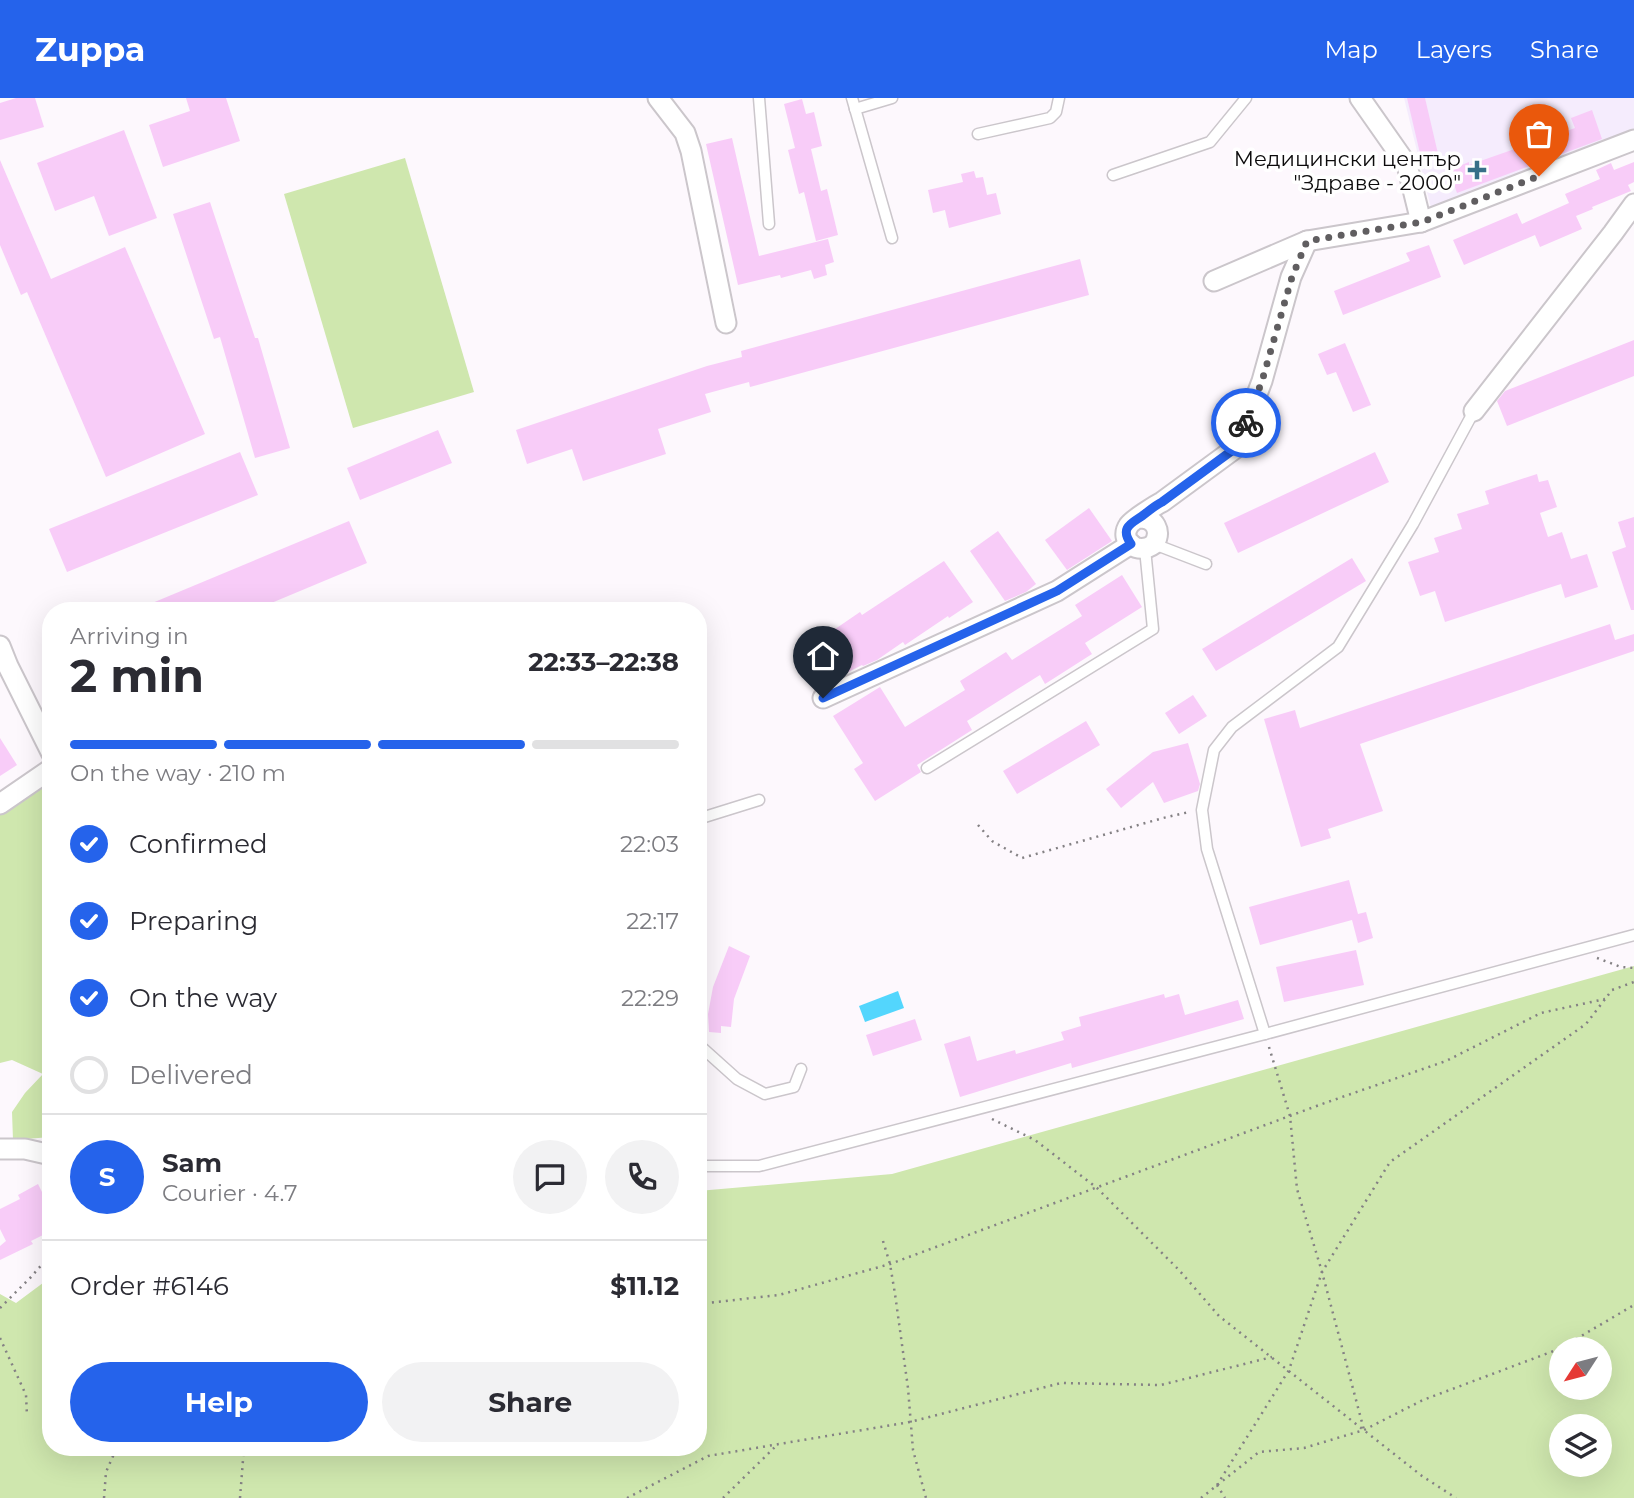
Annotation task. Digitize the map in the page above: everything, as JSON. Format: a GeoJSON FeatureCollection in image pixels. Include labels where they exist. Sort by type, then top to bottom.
{"type":"FeatureCollection","features":[{"type":"Feature","properties":{"kind":"street"},"geometry":{"type":"LineString","coordinates":[[658,98],[685,133],[691,151],[726,323]]}},
{"type":"Feature","properties":{"kind":"street"},"geometry":{"type":"LineString","coordinates":[[1360,98],[1407,165],[1422,222]]}},
{"type":"Feature","properties":{"kind":"street"},"geometry":{"type":"LineString","coordinates":[[1214,281],[1307,241],[1422,222],[1634,140]]}},
{"type":"Feature","properties":{"kind":"street"},"geometry":{"type":"LineString","coordinates":[[1474,411],[1634,204]]}},
{"type":"Feature","properties":{"kind":"street"},"geometry":{"type":"LineString","coordinates":[[1140,518],[1150,508],[1237,447],[1262,381],[1292,277],[1307,241]]}},
{"type":"Feature","properties":{"kind":"street"},"geometry":{"type":"LineString","coordinates":[[823,698],[1057,591],[1147,541],[1162,502]]}},
{"type":"Feature","properties":{"kind":"street"},"geometry":{"type":"LineString","coordinates":[[1135,519],[1150,520],[1147,541],[1126,536],[1128,526],[1135,519]]}},
{"type":"Feature","properties":{"kind":"street"},"geometry":{"type":"LineString","coordinates":[[0,646],[42,734]]}},
{"type":"Feature","properties":{"kind":"street"},"geometry":{"type":"LineString","coordinates":[[0,804],[42,775]]}},
{"type":"Feature","properties":{"kind":"street"},"geometry":{"type":"LineString","coordinates":[[0,1149],[25,1149],[42,1153]]}},
{"type":"Feature","properties":{"kind":"lane"},"geometry":{"type":"LineString","coordinates":[[758,98],[769,224]]}},
{"type":"Feature","properties":{"kind":"lane"},"geometry":{"type":"LineString","coordinates":[[852,98],[892,238]]}},
{"type":"Feature","properties":{"kind":"lane"},"geometry":{"type":"LineString","coordinates":[[855,109],[892,98]]}},
{"type":"Feature","properties":{"kind":"lane"},"geometry":{"type":"LineString","coordinates":[[978,134],[1050,118],[1056,112],[1059,98]]}},
{"type":"Feature","properties":{"kind":"lane"},"geometry":{"type":"LineString","coordinates":[[1113,175],[1210,142],[1246,98]]}},
{"type":"Feature","properties":{"kind":"lane"},"geometry":{"type":"LineString","coordinates":[[1265,1034],[1208,849],[1202,810],[1214,750],[1232,727],[1338,647],[1413,524],[1474,411]]}},
{"type":"Feature","properties":{"kind":"lane"},"geometry":{"type":"LineString","coordinates":[[927,768],[1153,629],[1147,541],[1206,564]]}},
{"type":"Feature","properties":{"kind":"lane"},"geometry":{"type":"LineString","coordinates":[[707,816],[759,800]]}},
{"type":"Feature","properties":{"kind":"lane"},"geometry":{"type":"LineString","coordinates":[[707,1166],[759,1166],[1634,935]]}},
{"type":"Feature","properties":{"kind":"lane"},"geometry":{"type":"LineString","coordinates":[[707,1052],[737,1079],[765,1094],[794,1087],[801,1069]]}},
{"type":"Feature","properties":{"kind":"path"},"geometry":{"type":"LineString","coordinates":[[978,825],[992,841],[1021,858],[1163,818],[1202,810]]}},
{"type":"Feature","properties":{"kind":"path"},"geometry":{"type":"LineString","coordinates":[[1587,955],[1621,967],[1634,968]]}},
{"type":"Feature","properties":{"kind":"path"},"geometry":{"type":"LineString","coordinates":[[1216,1485],[1289,1370],[1322,1272],[1390,1161],[1586,1024],[1612,990],[1634,982]]}},
{"type":"Feature","properties":{"kind":"path"},"geometry":{"type":"LineString","coordinates":[[707,1303],[779,1294],[890,1264],[1322,1104],[1446,1061],[1541,1013],[1605,999]]}},
{"type":"Feature","properties":{"kind":"path"},"geometry":{"type":"LineString","coordinates":[[1265,1034],[1290,1116],[1297,1189],[1364,1430]]}},
{"type":"Feature","properties":{"kind":"path"},"geometry":{"type":"LineString","coordinates":[[990,1117],[1035,1140],[1097,1188],[1179,1270],[1219,1316],[1422,1476],[1456,1498]]}},
{"type":"Feature","properties":{"kind":"path"},"geometry":{"type":"LineString","coordinates":[[883,1241],[890,1264],[914,1450],[926,1498]]}},
{"type":"Feature","properties":{"kind":"path"},"geometry":{"type":"LineString","coordinates":[[0,1308],[42,1264]]}},
{"type":"Feature","properties":{"kind":"path"},"geometry":{"type":"LineString","coordinates":[[1201,1498],[1259,1452],[1304,1448],[1364,1430],[1423,1401],[1559,1349],[1634,1305]]}},
{"type":"Feature","properties":{"kind":"path"},"geometry":{"type":"LineString","coordinates":[[0,1338],[26,1395],[27,1416]]}},
{"type":"Feature","properties":{"kind":"path"},"geometry":{"type":"LineString","coordinates":[[627,1498],[708,1456],[910,1422],[1061,1383],[1161,1385],[1272,1357]]}},
{"type":"Feature","properties":{"kind":"path"},"geometry":{"type":"LineString","coordinates":[[723,1498],[779,1443]]}},
{"type":"Feature","properties":{"kind":"path"},"geometry":{"type":"LineString","coordinates":[[104,1498],[106,1472],[115,1456]]}},
{"type":"Feature","properties":{"kind":"path"},"geometry":{"type":"LineString","coordinates":[[240,1498],[243,1456]]}},
{"type":"Feature","properties":{"kind":"path"},"geometry":{"type":"LineString","coordinates":[[1216,1485],[1225,1498]]}},
{"type":"Feature","properties":{"kind":"shaded area","name":"Медицински център \"Здраве - 2000\""},"geometry":{"type":"Polygon","coordinates":[[[1404,98],[1634,98],[1634,133],[1431,208],[1404,98]]]}},
{"type":"Feature","properties":{"kind":"green space"},"geometry":{"type":"Polygon","coordinates":[[[405,158],[474,392],[353,428],[284,194],[405,158]]]}},
{"type":"Feature","properties":{"kind":"green space"},"geometry":{"type":"Polygon","coordinates":[[[42,774],[42,1074],[12,1060],[0,1063],[0,795],[42,774]]]}},
{"type":"Feature","properties":{"kind":"green space"},"geometry":{"type":"Polygon","coordinates":[[[1634,966],[1634,1498],[0,1498],[0,1294],[16,1303],[42,1284],[42,1456],[707,1456],[707,1190],[892,1174],[1634,966]]]}},
{"type":"Feature","properties":{"kind":"green space"},"geometry":{"type":"Polygon","coordinates":[[[42,1075],[42,1138],[13,1140],[12,1112],[42,1075]]]}},
{"type":"Feature","properties":{"kind":"water"},"geometry":{"type":"Polygon","coordinates":[[[898,991],[904,1008],[865,1022],[859,1006],[898,991]]]}},
{"type":"Feature","properties":{"kind":"building"},"geometry":{"type":"Polygon","coordinates":[[[16,98],[35,98],[44,127],[0,140],[0,103],[16,98]]]}},
{"type":"Feature","properties":{"kind":"building"},"geometry":{"type":"Polygon","coordinates":[[[186,98],[226,98],[240,141],[163,167],[149,125],[190,111],[186,98]]]}},
{"type":"Feature","properties":{"kind":"building"},"geometry":{"type":"Polygon","coordinates":[[[1407,98],[1425,98],[1439,158],[1422,162],[1407,98]]]}},
{"type":"Feature","properties":{"kind":"building"},"geometry":{"type":"Polygon","coordinates":[[[802,99],[806,114],[814,112],[822,146],[811,149],[821,191],[827,189],[838,235],[816,241],[804,192],[799,194],[788,150],[795,148],[784,104],[802,99]]]}},
{"type":"Feature","properties":{"kind":"building"},"geometry":{"type":"Polygon","coordinates":[[[1592,110],[1602,139],[1457,193],[1449,170],[1575,128],[1571,118],[1592,110]]]}},
{"type":"Feature","properties":{"kind":"building"},"geometry":{"type":"Polygon","coordinates":[[[124,130],[157,218],[109,236],[94,196],[55,211],[37,163],[124,130]]]}},
{"type":"Feature","properties":{"kind":"building"},"geometry":{"type":"Polygon","coordinates":[[[732,138],[759,256],[828,239],[834,262],[825,265],[827,275],[814,279],[811,270],[738,285],[706,144],[732,138]]]}},
{"type":"Feature","properties":{"kind":"building"},"geometry":{"type":"Polygon","coordinates":[[[0,160],[51,279],[125,247],[205,434],[106,477],[27,292],[21,295],[0,245],[0,160]]]}},
{"type":"Feature","properties":{"kind":"building"},"geometry":{"type":"Polygon","coordinates":[[[1634,162],[1634,182],[1628,185],[1631,191],[1576,216],[1582,229],[1540,247],[1535,235],[1464,265],[1453,240],[1517,213],[1522,224],[1569,203],[1565,194],[1600,179],[1596,170],[1611,163],[1614,170],[1634,162]]]}},
{"type":"Feature","properties":{"kind":"building"},"geometry":{"type":"Polygon","coordinates":[[[974,171],[976,178],[983,177],[987,195],[996,193],[1001,214],[949,228],[945,210],[933,213],[928,190],[963,182],[961,174],[974,171]]]}},
{"type":"Feature","properties":{"kind":"building"},"geometry":{"type":"Polygon","coordinates":[[[210,202],[255,338],[258,338],[290,448],[255,458],[220,337],[214,339],[173,214],[210,202]]]}},
{"type":"Feature","properties":{"kind":"building"},"geometry":{"type":"Polygon","coordinates":[[[1429,245],[1441,277],[1343,315],[1334,291],[1410,261],[1406,253],[1429,245]]]}},
{"type":"Feature","properties":{"kind":"building"},"geometry":{"type":"Polygon","coordinates":[[[1080,259],[1089,295],[750,387],[749,382],[705,394],[711,412],[658,429],[666,454],[583,481],[572,449],[527,464],[516,430],[707,366],[742,357],[741,351],[1080,259]]]}},
{"type":"Feature","properties":{"kind":"building"},"geometry":{"type":"Polygon","coordinates":[[[1634,340],[1634,376],[1507,426],[1497,401],[1505,391],[1634,340]]]}},
{"type":"Feature","properties":{"kind":"building"},"geometry":{"type":"Polygon","coordinates":[[[1345,343],[1371,405],[1353,412],[1336,372],[1327,375],[1318,354],[1345,343]]]}},
{"type":"Feature","properties":{"kind":"building"},"geometry":{"type":"Polygon","coordinates":[[[438,430],[452,463],[360,500],[347,468],[438,430]]]}},
{"type":"Feature","properties":{"kind":"building"},"geometry":{"type":"Polygon","coordinates":[[[240,452],[258,495],[67,572],[49,529],[240,452]]]}},
{"type":"Feature","properties":{"kind":"building"},"geometry":{"type":"Polygon","coordinates":[[[1375,452],[1389,482],[1238,553],[1224,523],[1375,452]]]}},
{"type":"Feature","properties":{"kind":"building"},"geometry":{"type":"Polygon","coordinates":[[[1537,474],[1539,482],[1548,480],[1557,507],[1540,513],[1548,537],[1562,532],[1571,559],[1587,554],[1598,587],[1565,598],[1561,584],[1445,622],[1435,591],[1420,596],[1408,562],[1439,552],[1434,538],[1462,529],[1457,514],[1489,504],[1485,491],[1537,474]]]}},
{"type":"Feature","properties":{"kind":"building"},"geometry":{"type":"Polygon","coordinates":[[[1089,508],[1112,541],[1067,570],[1045,540],[1089,508]]]}},
{"type":"Feature","properties":{"kind":"building"},"geometry":{"type":"Polygon","coordinates":[[[1634,517],[1634,610],[1631,610],[1612,552],[1626,547],[1618,522],[1634,517]]]}},
{"type":"Feature","properties":{"kind":"building"},"geometry":{"type":"Polygon","coordinates":[[[349,521],[367,563],[274,602],[155,602],[349,521]]]}},
{"type":"Feature","properties":{"kind":"building"},"geometry":{"type":"Polygon","coordinates":[[[998,531],[1036,584],[1026,592],[1005,601],[970,551],[998,531]]]}},
{"type":"Feature","properties":{"kind":"building"},"geometry":{"type":"Polygon","coordinates":[[[1352,558],[1366,581],[1216,671],[1202,649],[1352,558]]]}},
{"type":"Feature","properties":{"kind":"building"},"geometry":{"type":"Polygon","coordinates":[[[944,561],[973,602],[905,645],[903,642],[877,660],[821,686],[796,651],[820,635],[822,638],[860,612],[862,615],[944,561]]]}},
{"type":"Feature","properties":{"kind":"building"},"geometry":{"type":"Polygon","coordinates":[[[1122,575],[1142,607],[1085,643],[1092,654],[1045,684],[1040,675],[967,721],[972,730],[917,765],[921,772],[875,801],[854,769],[863,763],[833,716],[880,687],[905,727],[965,690],[960,681],[1006,652],[1012,660],[1082,616],[1075,605],[1122,575]]]}},
{"type":"Feature","properties":{"kind":"building"},"geometry":{"type":"Polygon","coordinates":[[[1610,624],[1615,640],[1634,634],[1634,651],[1360,744],[1383,811],[1328,829],[1331,838],[1301,847],[1264,719],[1295,710],[1300,728],[1610,624]]]}},
{"type":"Feature","properties":{"kind":"building"},"geometry":{"type":"Polygon","coordinates":[[[1193,695],[1207,716],[1179,734],[1165,713],[1193,695]]]}},
{"type":"Feature","properties":{"kind":"building"},"geometry":{"type":"Polygon","coordinates":[[[1086,721],[1100,745],[1017,794],[1003,771],[1086,721]]]}},
{"type":"Feature","properties":{"kind":"building"},"geometry":{"type":"Polygon","coordinates":[[[0,738],[17,765],[0,776],[0,738]]]}},
{"type":"Feature","properties":{"kind":"building"},"geometry":{"type":"Polygon","coordinates":[[[1188,743],[1200,784],[1198,791],[1164,803],[1153,782],[1121,808],[1106,789],[1153,752],[1188,743]]]}},
{"type":"Feature","properties":{"kind":"building"},"geometry":{"type":"Polygon","coordinates":[[[1349,880],[1358,914],[1366,912],[1373,938],[1358,943],[1352,920],[1260,945],[1249,907],[1349,880]]]}},
{"type":"Feature","properties":{"kind":"building"},"geometry":{"type":"Polygon","coordinates":[[[729,946],[750,956],[734,999],[731,1027],[721,1026],[721,1033],[709,1032],[708,1014],[713,987],[729,946]]]}},
{"type":"Feature","properties":{"kind":"building"},"geometry":{"type":"Polygon","coordinates":[[[1356,950],[1364,985],[1284,1002],[1276,967],[1356,950]]]}},
{"type":"Feature","properties":{"kind":"building"},"geometry":{"type":"Polygon","coordinates":[[[1164,994],[1165,998],[1179,994],[1185,1015],[1238,1000],[1244,1019],[1072,1068],[1071,1063],[960,1097],[944,1044],[970,1036],[977,1061],[1015,1050],[1016,1054],[1064,1040],[1061,1032],[1081,1026],[1079,1017],[1164,994]]]}},
{"type":"Feature","properties":{"kind":"building"},"geometry":{"type":"Polygon","coordinates":[[[915,1019],[922,1040],[873,1056],[866,1035],[915,1019]]]}},
{"type":"Feature","properties":{"kind":"building"},"geometry":{"type":"Polygon","coordinates":[[[38,1184],[42,1192],[42,1236],[31,1241],[33,1244],[0,1260],[0,1246],[6,1241],[0,1229],[0,1209],[20,1199],[18,1195],[38,1184]]]}},
{"type":"Feature","properties":{"kind":"way so far"},"geometry":{"type":"LineString","coordinates":[[1246,423],[1262,381],[1292,277],[1307,241],[1422,222],[1539,176]]}},
{"type":"Feature","properties":{"kind":"place","name":"Медицински център \"Здраве - 2000\""},"geometry":{"type":"Point","coordinates":[1477,170]}},
{"type":"Feature","properties":{"kind":"route"},"geometry":{"type":"LineString","coordinates":[[823,698],[1057,591],[1131,544],[1126,531],[1131,522],[1237,447],[1246,423]]}}]}
